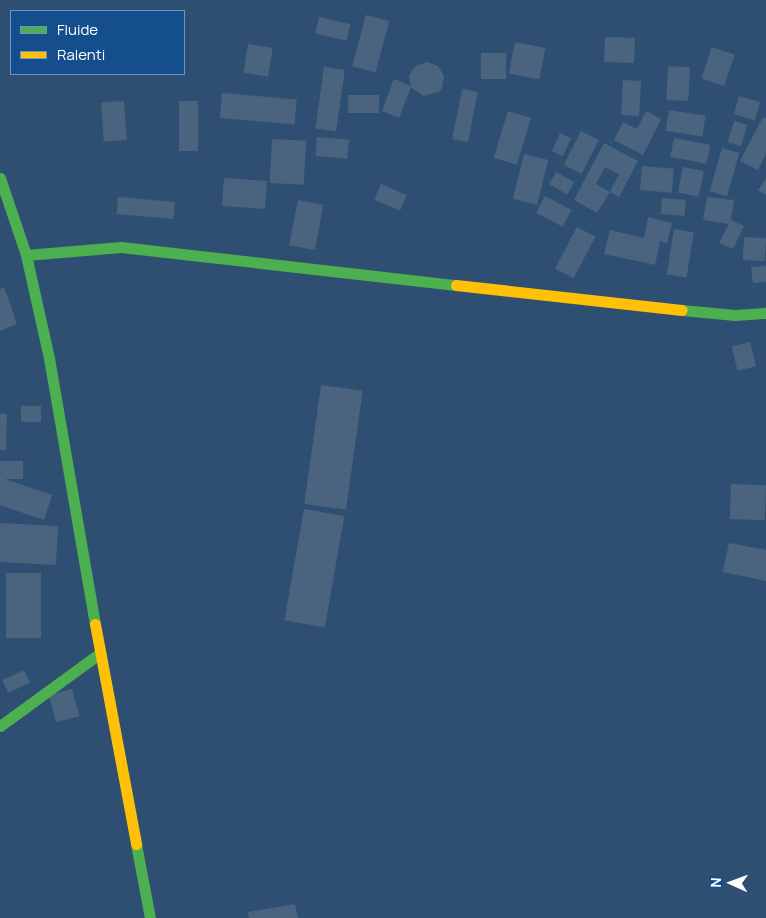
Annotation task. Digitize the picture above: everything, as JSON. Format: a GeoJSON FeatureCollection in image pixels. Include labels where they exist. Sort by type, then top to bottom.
{"type":"FeatureCollection","features":[{"type":"Feature","properties":{"kind":"street"},"geometry":{"type":"LineString","coordinates":[[0,178],[26,255],[49,358],[100,653],[150,918]]}},
{"type":"Feature","properties":{"kind":"street"},"geometry":{"type":"LineString","coordinates":[[26,255],[121,247],[644,306],[735,315],[766,313]]}},
{"type":"Feature","properties":{"kind":"street"},"geometry":{"type":"LineString","coordinates":[[0,726],[100,653]]}},
{"type":"Feature","properties":{"kind":"building"},"geometry":{"type":"Polygon","coordinates":[[[366,15],[389,21],[375,72],[352,66],[366,15]]]}},
{"type":"Feature","properties":{"kind":"building"},"geometry":{"type":"Polygon","coordinates":[[[319,17],[350,24],[346,41],[315,34],[319,17]]]}},
{"type":"Feature","properties":{"kind":"building"},"geometry":{"type":"Polygon","coordinates":[[[605,37],[635,38],[634,63],[604,62],[605,37]]]}},
{"type":"Feature","properties":{"kind":"building"},"geometry":{"type":"Polygon","coordinates":[[[515,42],[545,48],[539,79],[509,73],[515,42]]]}},
{"type":"Feature","properties":{"kind":"building"},"geometry":{"type":"Polygon","coordinates":[[[248,44],[273,48],[268,77],[243,73],[248,44]]]}},
{"type":"Feature","properties":{"kind":"building"},"geometry":{"type":"Polygon","coordinates":[[[712,47],[735,55],[724,86],[701,78],[712,47]]]}},
{"type":"Feature","properties":{"kind":"building"},"geometry":{"type":"Polygon","coordinates":[[[481,53],[506,53],[506,79],[481,79],[481,53]]]}},
{"type":"Feature","properties":{"kind":"building"},"geometry":{"type":"Polygon","coordinates":[[[427,62],[438,66],[444,76],[442,88],[438,92],[423,96],[411,87],[399,118],[382,111],[394,79],[411,86],[409,76],[412,70],[416,66],[427,62]]]}},
{"type":"Feature","properties":{"kind":"building"},"geometry":{"type":"Polygon","coordinates":[[[668,66],[690,67],[688,101],[666,100],[668,66]]]}},
{"type":"Feature","properties":{"kind":"building"},"geometry":{"type":"Polygon","coordinates":[[[324,67],[345,70],[336,131],[315,128],[324,67]]]}},
{"type":"Feature","properties":{"kind":"building"},"geometry":{"type":"Polygon","coordinates":[[[623,80],[641,81],[639,116],[621,115],[623,80]]]}},
{"type":"Feature","properties":{"kind":"building"},"geometry":{"type":"Polygon","coordinates":[[[462,89],[478,92],[468,142],[452,139],[462,89]]]}},
{"type":"Feature","properties":{"kind":"building"},"geometry":{"type":"Polygon","coordinates":[[[222,93],[297,100],[295,124],[220,118],[222,93]]]}},
{"type":"Feature","properties":{"kind":"building"},"geometry":{"type":"Polygon","coordinates":[[[348,95],[379,95],[379,113],[348,113],[348,95]]]}},
{"type":"Feature","properties":{"kind":"building"},"geometry":{"type":"Polygon","coordinates":[[[739,96],[760,102],[755,120],[734,114],[739,96]]]}},
{"type":"Feature","properties":{"kind":"building"},"geometry":{"type":"Polygon","coordinates":[[[124,101],[127,140],[104,142],[101,103],[124,101]]]}},
{"type":"Feature","properties":{"kind":"building"},"geometry":{"type":"Polygon","coordinates":[[[179,101],[198,101],[198,151],[179,151],[179,101]]]}},
{"type":"Feature","properties":{"kind":"building"},"geometry":{"type":"Polygon","coordinates":[[[669,110],[706,116],[702,137],[666,131],[669,110]]]}},
{"type":"Feature","properties":{"kind":"building"},"geometry":{"type":"Polygon","coordinates":[[[508,111],[531,118],[517,165],[494,158],[508,111]]]}},
{"type":"Feature","properties":{"kind":"building"},"geometry":{"type":"Polygon","coordinates":[[[646,111],[661,119],[643,155],[614,140],[623,122],[637,129],[646,111]]]}},
{"type":"Feature","properties":{"kind":"building"},"geometry":{"type":"Polygon","coordinates":[[[763,117],[766,118],[766,154],[758,170],[740,161],[763,117]]]}},
{"type":"Feature","properties":{"kind":"building"},"geometry":{"type":"Polygon","coordinates":[[[734,121],[747,125],[741,146],[728,142],[734,121]]]}},
{"type":"Feature","properties":{"kind":"building"},"geometry":{"type":"Polygon","coordinates":[[[581,131],[599,140],[582,174],[564,165],[581,131]]]}},
{"type":"Feature","properties":{"kind":"building"},"geometry":{"type":"Polygon","coordinates":[[[560,133],[571,138],[563,156],[552,151],[560,133]]]}},
{"type":"Feature","properties":{"kind":"building"},"geometry":{"type":"Polygon","coordinates":[[[317,137],[349,140],[347,159],[315,156],[317,137]]]}},
{"type":"Feature","properties":{"kind":"building"},"geometry":{"type":"Polygon","coordinates":[[[674,138],[710,145],[707,164],[670,157],[674,138]]]}},
{"type":"Feature","properties":{"kind":"building"},"geometry":{"type":"Polygon","coordinates":[[[272,139],[306,141],[304,185],[270,183],[272,139]]]}},
{"type":"Feature","properties":{"kind":"building"},"geometry":{"type":"Polygon","coordinates":[[[604,143],[638,161],[619,197],[610,192],[597,213],[574,200],[604,143]],[[605,167],[596,184],[610,192],[619,174],[605,167]]]}},
{"type":"Feature","properties":{"kind":"building"},"geometry":{"type":"Polygon","coordinates":[[[722,148],[739,153],[727,196],[710,191],[722,148]]]}},
{"type":"Feature","properties":{"kind":"building"},"geometry":{"type":"Polygon","coordinates":[[[524,154],[548,160],[537,205],[513,199],[524,154]]]}},
{"type":"Feature","properties":{"kind":"building"},"geometry":{"type":"Polygon","coordinates":[[[642,166],[674,169],[672,193],[640,190],[642,166]]]}},
{"type":"Feature","properties":{"kind":"building"},"geometry":{"type":"Polygon","coordinates":[[[683,167],[704,171],[699,197],[678,193],[683,167]]]}},
{"type":"Feature","properties":{"kind":"building"},"geometry":{"type":"Polygon","coordinates":[[[556,172],[574,182],[568,194],[549,184],[556,172]]]}},
{"type":"Feature","properties":{"kind":"building"},"geometry":{"type":"Polygon","coordinates":[[[224,178],[267,181],[265,209],[222,206],[224,178]]]}},
{"type":"Feature","properties":{"kind":"building"},"geometry":{"type":"Polygon","coordinates":[[[766,178],[766,195],[758,190],[766,178]]]}},
{"type":"Feature","properties":{"kind":"building"},"geometry":{"type":"Polygon","coordinates":[[[381,184],[407,195],[400,211],[374,200],[381,184]]]}},
{"type":"Feature","properties":{"kind":"building"},"geometry":{"type":"Polygon","coordinates":[[[545,196],[571,210],[563,227],[536,213],[545,196]]]}},
{"type":"Feature","properties":{"kind":"building"},"geometry":{"type":"Polygon","coordinates":[[[118,197],[175,202],[173,219],[117,214],[118,197]]]}},
{"type":"Feature","properties":{"kind":"building"},"geometry":{"type":"Polygon","coordinates":[[[707,197],[734,200],[731,220],[744,226],[733,249],[719,243],[729,224],[703,220],[707,197]]]}},
{"type":"Feature","properties":{"kind":"building"},"geometry":{"type":"Polygon","coordinates":[[[662,198],[686,200],[685,216],[661,214],[662,198]]]}},
{"type":"Feature","properties":{"kind":"building"},"geometry":{"type":"Polygon","coordinates":[[[298,200],[324,205],[315,250],[289,245],[298,200]]]}},
{"type":"Feature","properties":{"kind":"building"},"geometry":{"type":"Polygon","coordinates":[[[648,217],[672,223],[667,243],[660,241],[655,265],[604,254],[610,230],[644,238],[648,217]]]}},
{"type":"Feature","properties":{"kind":"building"},"geometry":{"type":"Polygon","coordinates":[[[577,227],[596,237],[573,278],[555,268],[577,227]]]}},
{"type":"Feature","properties":{"kind":"building"},"geometry":{"type":"Polygon","coordinates":[[[674,229],[694,232],[687,278],[667,274],[674,229]]]}},
{"type":"Feature","properties":{"kind":"building"},"geometry":{"type":"Polygon","coordinates":[[[744,237],[766,238],[765,261],[743,260],[744,237]]]}},
{"type":"Feature","properties":{"kind":"building"},"geometry":{"type":"Polygon","coordinates":[[[766,266],[766,282],[753,283],[751,267],[766,266]]]}},
{"type":"Feature","properties":{"kind":"building"},"geometry":{"type":"Polygon","coordinates":[[[4,287],[17,324],[0,331],[0,289],[4,287]]]}},
{"type":"Feature","properties":{"kind":"building"},"geometry":{"type":"Polygon","coordinates":[[[750,342],[756,366],[738,371],[732,347],[750,342]]]}},
{"type":"Feature","properties":{"kind":"building"},"geometry":{"type":"Polygon","coordinates":[[[321,385],[363,391],[346,510],[304,504],[321,385]]]}},
{"type":"Feature","properties":{"kind":"building"},"geometry":{"type":"Polygon","coordinates":[[[21,406],[41,406],[41,422],[21,422],[21,406]]]}},
{"type":"Feature","properties":{"kind":"building"},"geometry":{"type":"Polygon","coordinates":[[[0,414],[7,414],[6,450],[0,450],[0,414]]]}},
{"type":"Feature","properties":{"kind":"building"},"geometry":{"type":"Polygon","coordinates":[[[0,461],[23,461],[23,479],[5,479],[52,495],[44,520],[0,505],[0,461]]]}},
{"type":"Feature","properties":{"kind":"building"},"geometry":{"type":"Polygon","coordinates":[[[731,484],[766,485],[765,520],[730,519],[731,484]]]}},
{"type":"Feature","properties":{"kind":"building"},"geometry":{"type":"Polygon","coordinates":[[[304,509],[344,516],[325,627],[284,620],[304,509]]]}},
{"type":"Feature","properties":{"kind":"building"},"geometry":{"type":"Polygon","coordinates":[[[0,523],[58,526],[56,565],[0,562],[0,523]]]}},
{"type":"Feature","properties":{"kind":"building"},"geometry":{"type":"Polygon","coordinates":[[[729,543],[766,550],[766,581],[723,572],[729,543]]]}},
{"type":"Feature","properties":{"kind":"building"},"geometry":{"type":"Polygon","coordinates":[[[6,573],[41,573],[41,638],[6,638],[6,573]]]}},
{"type":"Feature","properties":{"kind":"building"},"geometry":{"type":"Polygon","coordinates":[[[24,670],[30,683],[8,693],[2,680],[24,670]]]}},
{"type":"Feature","properties":{"kind":"building"},"geometry":{"type":"Polygon","coordinates":[[[72,689],[79,716],[56,722],[49,695],[72,689]]]}},
{"type":"Feature","properties":{"kind":"building"},"geometry":{"type":"Polygon","coordinates":[[[295,904],[298,918],[249,918],[248,912],[295,904]]]}},
{"type":"Feature","properties":{"kind":"traffic: fast"},"geometry":{"type":"LineString","coordinates":[[0,178],[26,255],[49,358],[95,624]]}},
{"type":"Feature","properties":{"kind":"traffic: fast"},"geometry":{"type":"LineString","coordinates":[[26,255],[121,247],[456,285]]}},
{"type":"Feature","properties":{"kind":"traffic: fast"},"geometry":{"type":"LineString","coordinates":[[682,310],[735,315],[766,313]]}},
{"type":"Feature","properties":{"kind":"traffic: fast"},"geometry":{"type":"LineString","coordinates":[[0,726],[100,653]]}},
{"type":"Feature","properties":{"kind":"traffic: fast"},"geometry":{"type":"LineString","coordinates":[[136,844],[150,918]]}},
{"type":"Feature","properties":{"kind":"traffic: slow"},"geometry":{"type":"LineString","coordinates":[[456,285],[682,310]]}},
{"type":"Feature","properties":{"kind":"traffic: slow"},"geometry":{"type":"LineString","coordinates":[[95,624],[136,844]]}}]}
